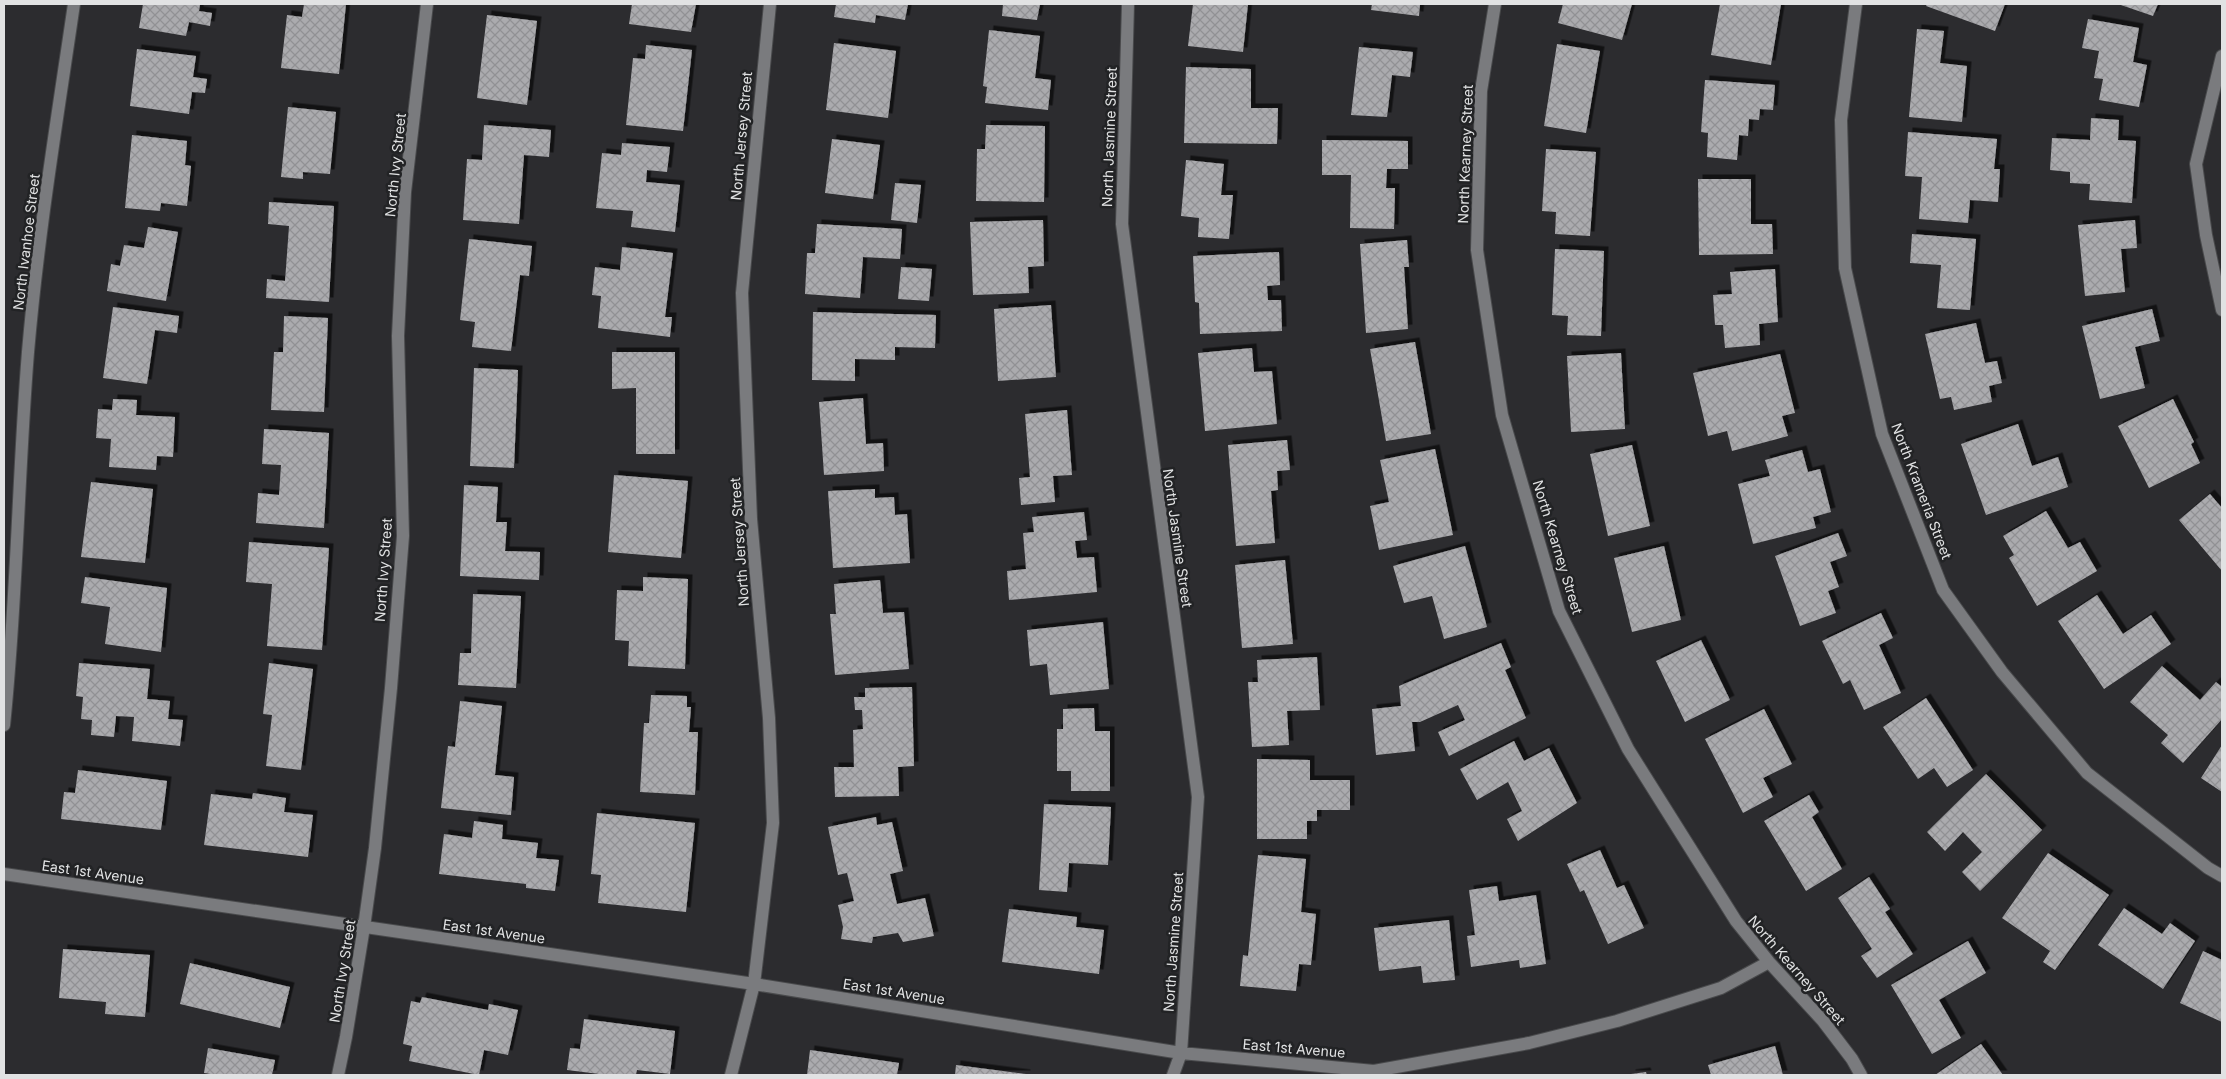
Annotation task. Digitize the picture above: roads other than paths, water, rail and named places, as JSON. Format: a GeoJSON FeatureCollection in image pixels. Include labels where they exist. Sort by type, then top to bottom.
{"type":"FeatureCollection","features":[{"type":"Feature","properties":{"kind":"street","name":"North Ivanhoe Street"},"geometry":{"type":"LineString","coordinates":[[4,725],[17,570],[20,467],[30,340],[46,194],[74,4]]}},
{"type":"Feature","properties":{"kind":"street","name":"North Ivy Street"},"geometry":{"type":"LineString","coordinates":[[338,1075],[348,1028],[375,848],[391,688],[395,613],[403,536],[399,326],[405,192],[427,4]]}},
{"type":"Feature","properties":{"kind":"street","name":"North Jersey Street"},"geometry":{"type":"LineString","coordinates":[[731,1075],[754,984],[773,823],[769,718],[750,519],[742,293],[770,4]]}},
{"type":"Feature","properties":{"kind":"street","name":"North Jasmine Street"},"geometry":{"type":"LineString","coordinates":[[1128,4],[1122,224],[1198,797],[1181,1053],[1173,1075]]}},
{"type":"Feature","properties":{"kind":"street","name":"North Kearney Street"},"geometry":{"type":"LineString","coordinates":[[1495,4],[1481,91],[1477,250],[1505,425],[1559,611],[1628,750],[1736,922],[1769,962],[1823,1021],[1852,1059],[1861,1075]]}},
{"type":"Feature","properties":{"kind":"street","name":"North Krameria Street"},"geometry":{"type":"LineString","coordinates":[[1856,4],[1841,120],[1845,268],[1882,434],[1943,590],[2002,672],[2086,773],[2208,868],[2222,876]]}},
{"type":"Feature","properties":{"kind":"street"},"geometry":{"type":"LineString","coordinates":[[2222,56],[2196,164],[2206,235],[2222,310]]}},
{"type":"Feature","properties":{"kind":"street","name":"East 1st Avenue"},"geometry":{"type":"LineString","coordinates":[[4,874],[754,984],[1181,1053],[1374,1071],[1529,1043],[1617,1021],[1721,988],[1769,962]]}}]}
